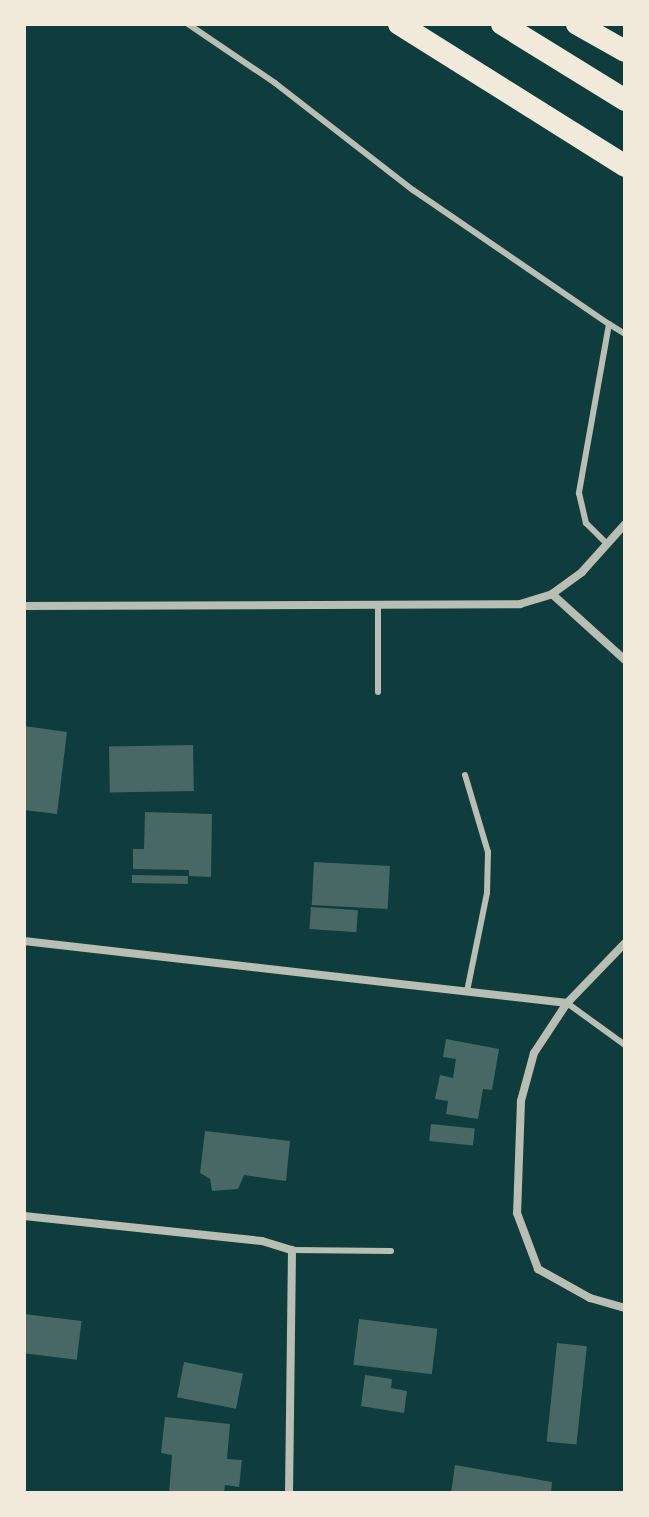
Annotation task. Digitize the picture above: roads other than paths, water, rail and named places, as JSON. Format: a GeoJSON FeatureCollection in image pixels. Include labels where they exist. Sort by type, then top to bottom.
{"type":"FeatureCollection","features":[{"type":"Feature","properties":{"kind":"highway"},"geometry":{"type":"LineString","coordinates":[[399,24],[625,166]]}},
{"type":"Feature","properties":{"kind":"highway"},"geometry":{"type":"LineString","coordinates":[[502,24],[625,100]]}},
{"type":"Feature","properties":{"kind":"highway"},"geometry":{"type":"LineString","coordinates":[[577,24],[625,51]]}},
{"type":"Feature","properties":{"kind":"street"},"geometry":{"type":"LineString","coordinates":[[24,606],[520,604],[552,594],[625,524]]}},
{"type":"Feature","properties":{"kind":"street"},"geometry":{"type":"LineString","coordinates":[[552,594],[625,660]]}},
{"type":"Feature","properties":{"kind":"street"},"geometry":{"type":"LineString","coordinates":[[24,941],[567,1003]]}},
{"type":"Feature","properties":{"kind":"street"},"geometry":{"type":"LineString","coordinates":[[625,943],[567,1003],[534,1053],[521,1101],[517,1213],[538,1269],[590,1298],[625,1308]]}},
{"type":"Feature","properties":{"kind":"street"},"geometry":{"type":"LineString","coordinates":[[24,1216],[262,1241],[292,1250],[289,1493]]}},
{"type":"Feature","properties":{"kind":"lane"},"geometry":{"type":"LineString","coordinates":[[188,24],[275,83],[413,190],[625,334]]}},
{"type":"Feature","properties":{"kind":"lane"},"geometry":{"type":"LineString","coordinates":[[607,544],[586,523],[579,493],[609,324]]}},
{"type":"Feature","properties":{"kind":"lane"},"geometry":{"type":"LineString","coordinates":[[378,604],[378,692]]}},
{"type":"Feature","properties":{"kind":"lane"},"geometry":{"type":"LineString","coordinates":[[465,775],[488,852],[487,893],[467,991]]}},
{"type":"Feature","properties":{"kind":"lane"},"geometry":{"type":"LineString","coordinates":[[567,1003],[625,1045]]}},
{"type":"Feature","properties":{"kind":"lane"},"geometry":{"type":"LineString","coordinates":[[292,1250],[391,1251]]}}]}
